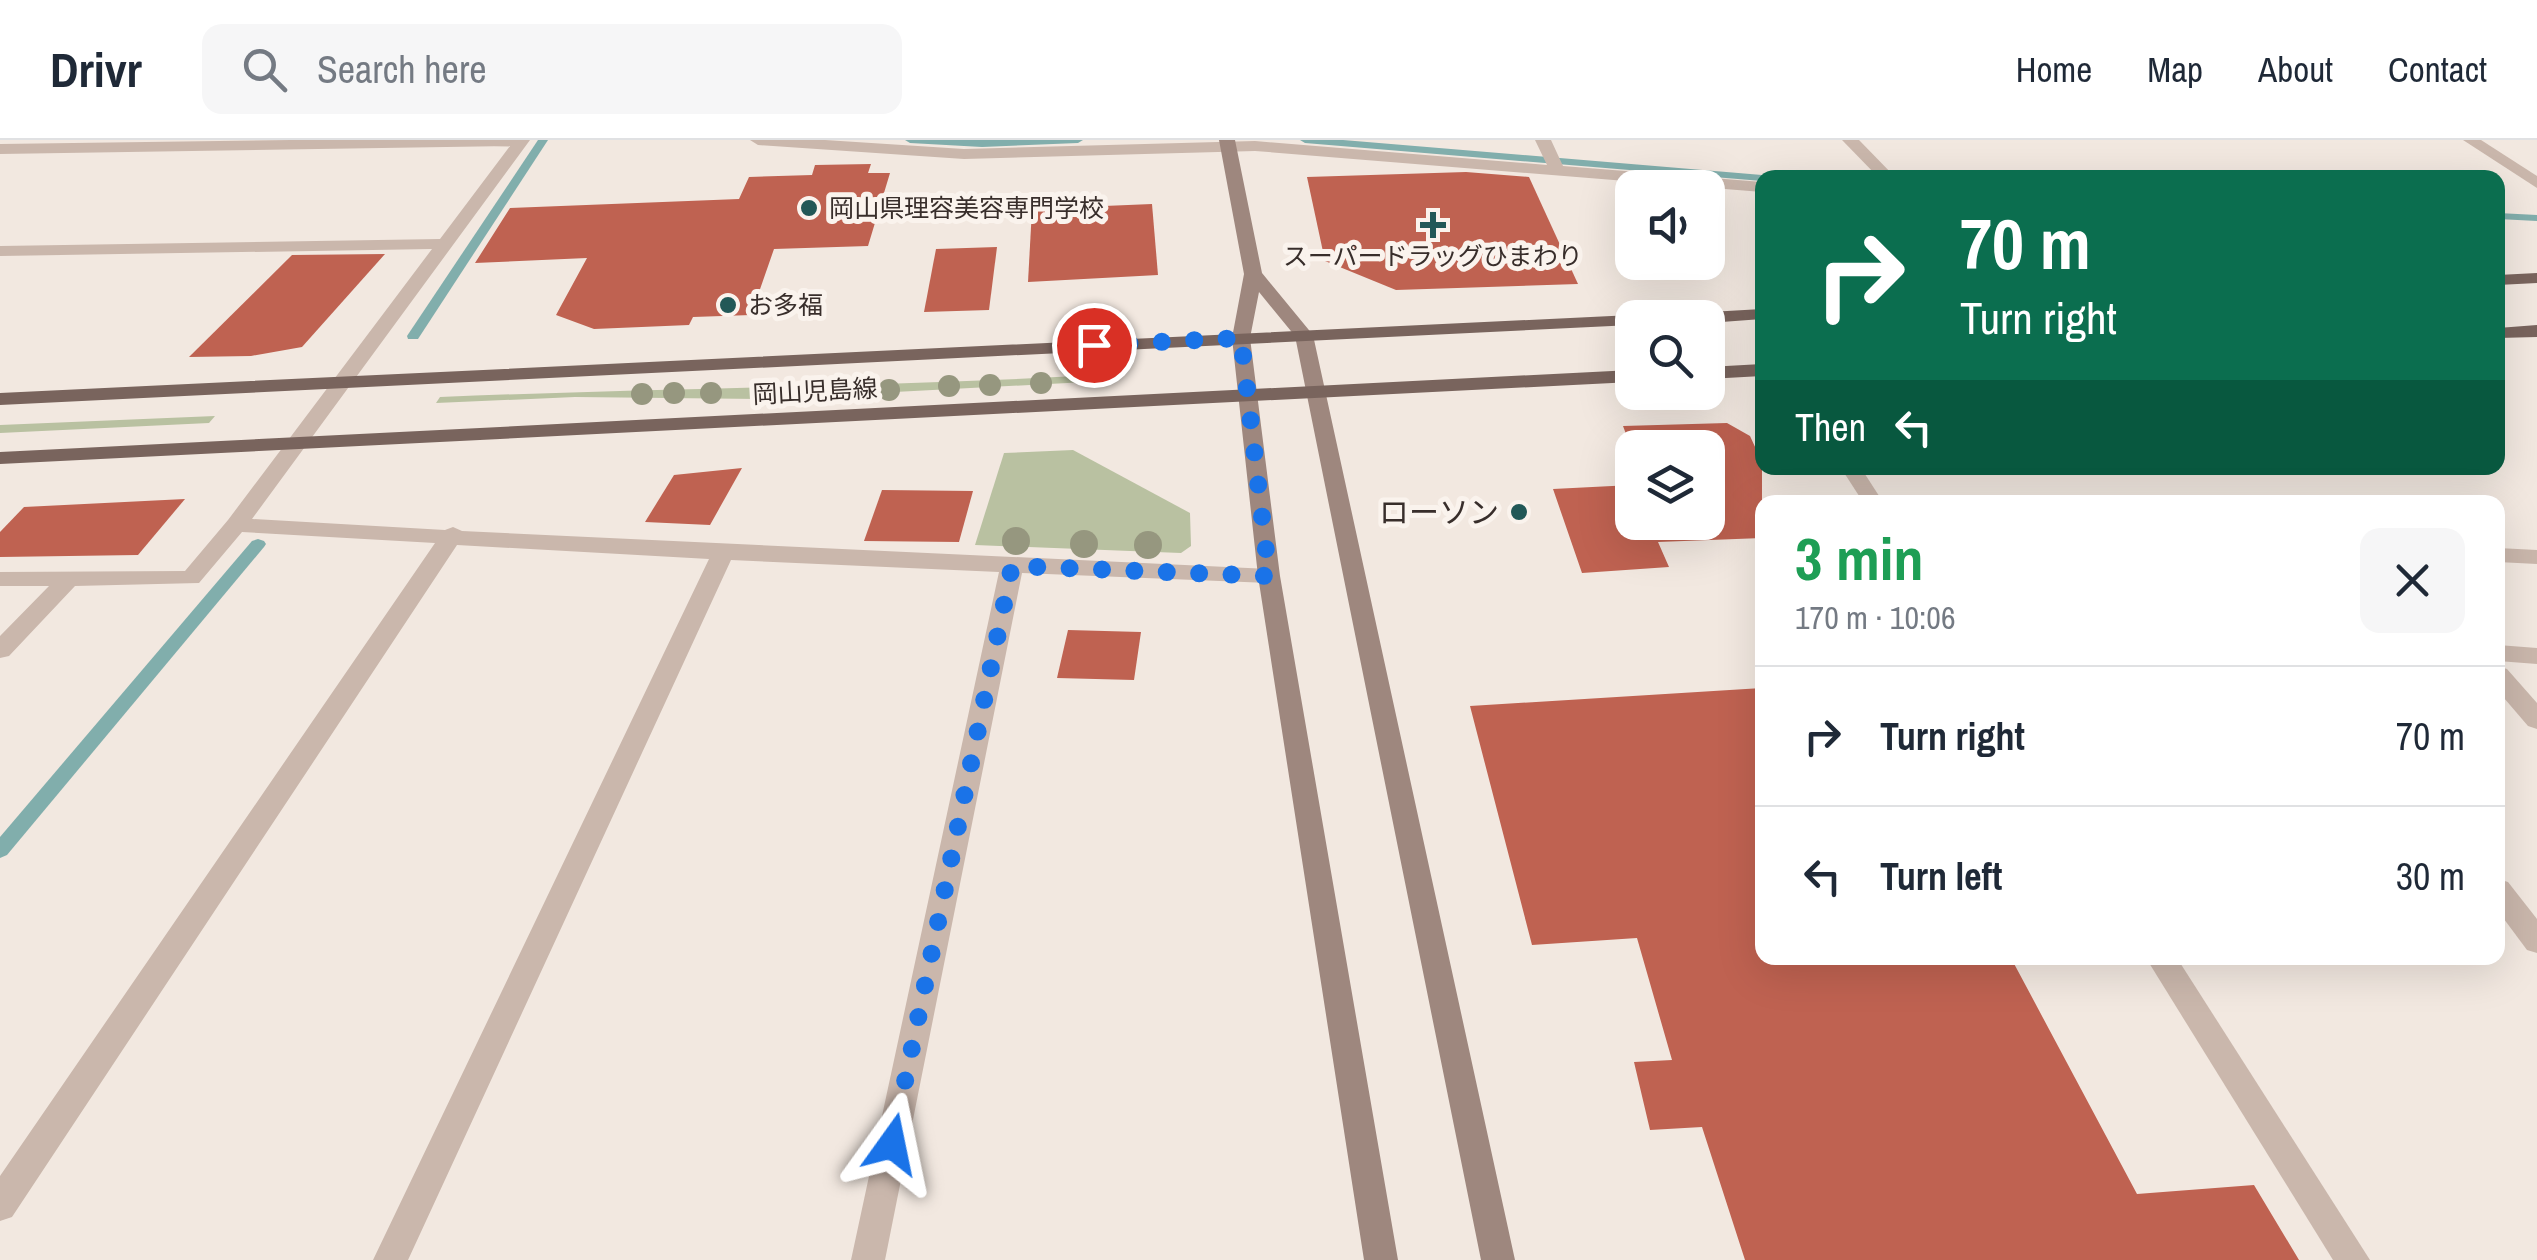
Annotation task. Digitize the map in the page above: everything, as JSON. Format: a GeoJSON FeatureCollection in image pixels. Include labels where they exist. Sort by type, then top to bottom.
{"type":"FeatureCollection","features":[{"type":"Feature","properties":{"kind":"main road"},"geometry":{"type":"LineString","coordinates":[[2505,280],[2537,278]]}},
{"type":"Feature","properties":{"kind":"main road"},"geometry":{"type":"LineString","coordinates":[[1725,316],[1755,314]]}},
{"type":"Feature","properties":{"kind":"main road","name":"岡山児島線"},"geometry":{"type":"LineString","coordinates":[[0,399],[1615,321]]}},
{"type":"Feature","properties":{"kind":"main road"},"geometry":{"type":"LineString","coordinates":[[2505,333],[2537,331]]}},
{"type":"Feature","properties":{"kind":"main road"},"geometry":{"type":"LineString","coordinates":[[1725,371],[1755,370]]}},
{"type":"Feature","properties":{"kind":"main road","name":"岡山児島線"},"geometry":{"type":"LineString","coordinates":[[0,458],[1615,377]]}},
{"type":"Feature","properties":{"kind":"street"},"geometry":{"type":"LineString","coordinates":[[0,149],[521,140]]}},
{"type":"Feature","properties":{"kind":"street"},"geometry":{"type":"LineString","coordinates":[[0,580],[192,578],[236,525],[521,140]]}},
{"type":"Feature","properties":{"kind":"street"},"geometry":{"type":"LineString","coordinates":[[758,140],[964,154],[1044,145],[1228,143],[1554,163],[1755,186]]}},
{"type":"Feature","properties":{"kind":"street"},"geometry":{"type":"LineString","coordinates":[[1543,140],[1554,163]]}},
{"type":"Feature","properties":{"kind":"street"},"geometry":{"type":"LineString","coordinates":[[1850,140],[1880,170]]}},
{"type":"Feature","properties":{"kind":"street"},"geometry":{"type":"LineString","coordinates":[[2471,140],[2537,183]]}},
{"type":"Feature","properties":{"kind":"street"},"geometry":{"type":"LineString","coordinates":[[1228,143],[1253,274],[1241,338],[1269,576],[1382,1260]]}},
{"type":"Feature","properties":{"kind":"street"},"geometry":{"type":"LineString","coordinates":[[0,251],[445,244]]}},
{"type":"Feature","properties":{"kind":"street"},"geometry":{"type":"LineString","coordinates":[[1253,274],[1304,335],[1498,1260]]}},
{"type":"Feature","properties":{"kind":"street"},"geometry":{"type":"LineString","coordinates":[[236,525],[453,534],[724,553],[1269,576]]}},
{"type":"Feature","properties":{"kind":"street"},"geometry":{"type":"LineString","coordinates":[[0,1204],[453,534]]}},
{"type":"Feature","properties":{"kind":"street"},"geometry":{"type":"LineString","coordinates":[[390,1260],[724,553]]}},
{"type":"Feature","properties":{"kind":"street"},"geometry":{"type":"LineString","coordinates":[[2505,556],[2537,557]]}},
{"type":"Feature","properties":{"kind":"street"},"geometry":{"type":"LineString","coordinates":[[868,1260],[1012,566]]}},
{"type":"Feature","properties":{"kind":"street"},"geometry":{"type":"LineString","coordinates":[[0,650],[69,579]]}},
{"type":"Feature","properties":{"kind":"street"},"geometry":{"type":"LineString","coordinates":[[2505,654],[2537,656]]}},
{"type":"Feature","properties":{"kind":"street"},"geometry":{"type":"LineString","coordinates":[[2505,684],[2537,720]]}},
{"type":"Feature","properties":{"kind":"street"},"geometry":{"type":"LineString","coordinates":[[2505,899],[2537,941]]}},
{"type":"Feature","properties":{"kind":"street"},"geometry":{"type":"LineString","coordinates":[[2165,965],[2352,1260]]}},
{"type":"Feature","properties":{"kind":"green space"},"geometry":{"type":"Polygon","coordinates":[[[1097,375],[1105,381],[760,399],[575,397],[436,403],[440,397],[1097,375]]]}},
{"type":"Feature","properties":{"kind":"green space"},"geometry":{"type":"Polygon","coordinates":[[[215,416],[209,423],[0,433],[0,425],[215,416]]]}},
{"type":"Feature","properties":{"kind":"green space"},"geometry":{"type":"Polygon","coordinates":[[[1073,450],[1190,513],[1191,546],[1181,553],[975,545],[1004,453],[1073,450]]]}},
{"type":"Feature","properties":{"kind":"building"},"geometry":{"type":"Polygon","coordinates":[[[871,164],[868,173],[890,173],[868,246],[774,249],[751,315],[693,317],[689,325],[594,329],[556,315],[587,258],[475,263],[510,208],[739,199],[749,177],[812,175],[815,165],[871,164]]]}},
{"type":"Feature","properties":{"kind":"building"},"geometry":{"type":"Polygon","coordinates":[[[1466,172],[1529,177],[1578,284],[1396,290],[1325,261],[1307,177],[1466,172]]]}},
{"type":"Feature","properties":{"kind":"building"},"geometry":{"type":"Polygon","coordinates":[[[1152,204],[1158,275],[1028,282],[1032,209],[1152,204]]]}},
{"type":"Feature","properties":{"kind":"building"},"geometry":{"type":"Polygon","coordinates":[[[997,247],[989,310],[924,312],[936,249],[997,247]]]}},
{"type":"Feature","properties":{"kind":"building"},"geometry":{"type":"Polygon","coordinates":[[[385,254],[302,347],[251,356],[189,357],[292,255],[385,254]]]}},
{"type":"Feature","properties":{"kind":"building"},"geometry":{"type":"Polygon","coordinates":[[[1727,423],[1750,436],[1755,447],[1755,475],[1762,475],[1762,495],[1755,495],[1755,538],[1725,539],[1725,430],[1624,430],[1623,426],[1727,423]]]}},
{"type":"Feature","properties":{"kind":"building"},"geometry":{"type":"Polygon","coordinates":[[[742,468],[710,525],[645,522],[674,475],[742,468]]]}},
{"type":"Feature","properties":{"kind":"building"},"geometry":{"type":"Polygon","coordinates":[[[1615,486],[1615,540],[1710,540],[1658,542],[1669,567],[1582,573],[1553,489],[1615,486]]]}},
{"type":"Feature","properties":{"kind":"building"},"geometry":{"type":"Polygon","coordinates":[[[882,490],[973,491],[959,542],[864,541],[882,490]]]}},
{"type":"Feature","properties":{"kind":"building"},"geometry":{"type":"Polygon","coordinates":[[[185,499],[138,555],[0,557],[0,532],[24,507],[185,499]]]}},
{"type":"Feature","properties":{"kind":"building"},"geometry":{"type":"Polygon","coordinates":[[[1068,630],[1141,632],[1134,680],[1057,678],[1068,630]]]}},
{"type":"Feature","properties":{"kind":"building"},"geometry":{"type":"Polygon","coordinates":[[[1755,688],[1755,965],[2015,965],[2137,1194],[2254,1185],[2299,1260],[1745,1260],[1702,1127],[1650,1130],[1634,1062],[1672,1060],[1637,938],[1532,945],[1470,706],[1755,688]]]}},
{"type":"Feature","properties":{"kind":"waterway"},"geometry":{"type":"LineString","coordinates":[[413,336],[543,140]]}},
{"type":"Feature","properties":{"kind":"waterway"},"geometry":{"type":"LineString","coordinates":[[910,140],[982,144],[1078,140]]}},
{"type":"Feature","properties":{"kind":"waterway"},"geometry":{"type":"LineString","coordinates":[[1305,140],[1755,177]]}},
{"type":"Feature","properties":{"kind":"waterway"},"geometry":{"type":"LineString","coordinates":[[2505,216],[2537,218]]}},
{"type":"Feature","properties":{"kind":"waterway"},"geometry":{"type":"LineString","coordinates":[[0,850],[258,544]]}},
{"type":"Feature","properties":{"kind":"place","name":"岡山県理容美容専門学校"},"geometry":{"type":"Point","coordinates":[809,208]}},
{"type":"Feature","properties":{"kind":"place","name":"スーパードラッグひまわり"},"geometry":{"type":"Point","coordinates":[1433,225]}},
{"type":"Feature","properties":{"kind":"place","name":"お多福"},"geometry":{"type":"Point","coordinates":[728,305]}},
{"type":"Feature","properties":{"kind":"place","name":"ローソン"},"geometry":{"type":"Point","coordinates":[1519,512]}},
{"type":"Feature","properties":{"kind":"route"},"geometry":{"type":"LineString","coordinates":[[892,1144],[1012,566],[1269,576],[1241,338],[1094,345]]}}]}
